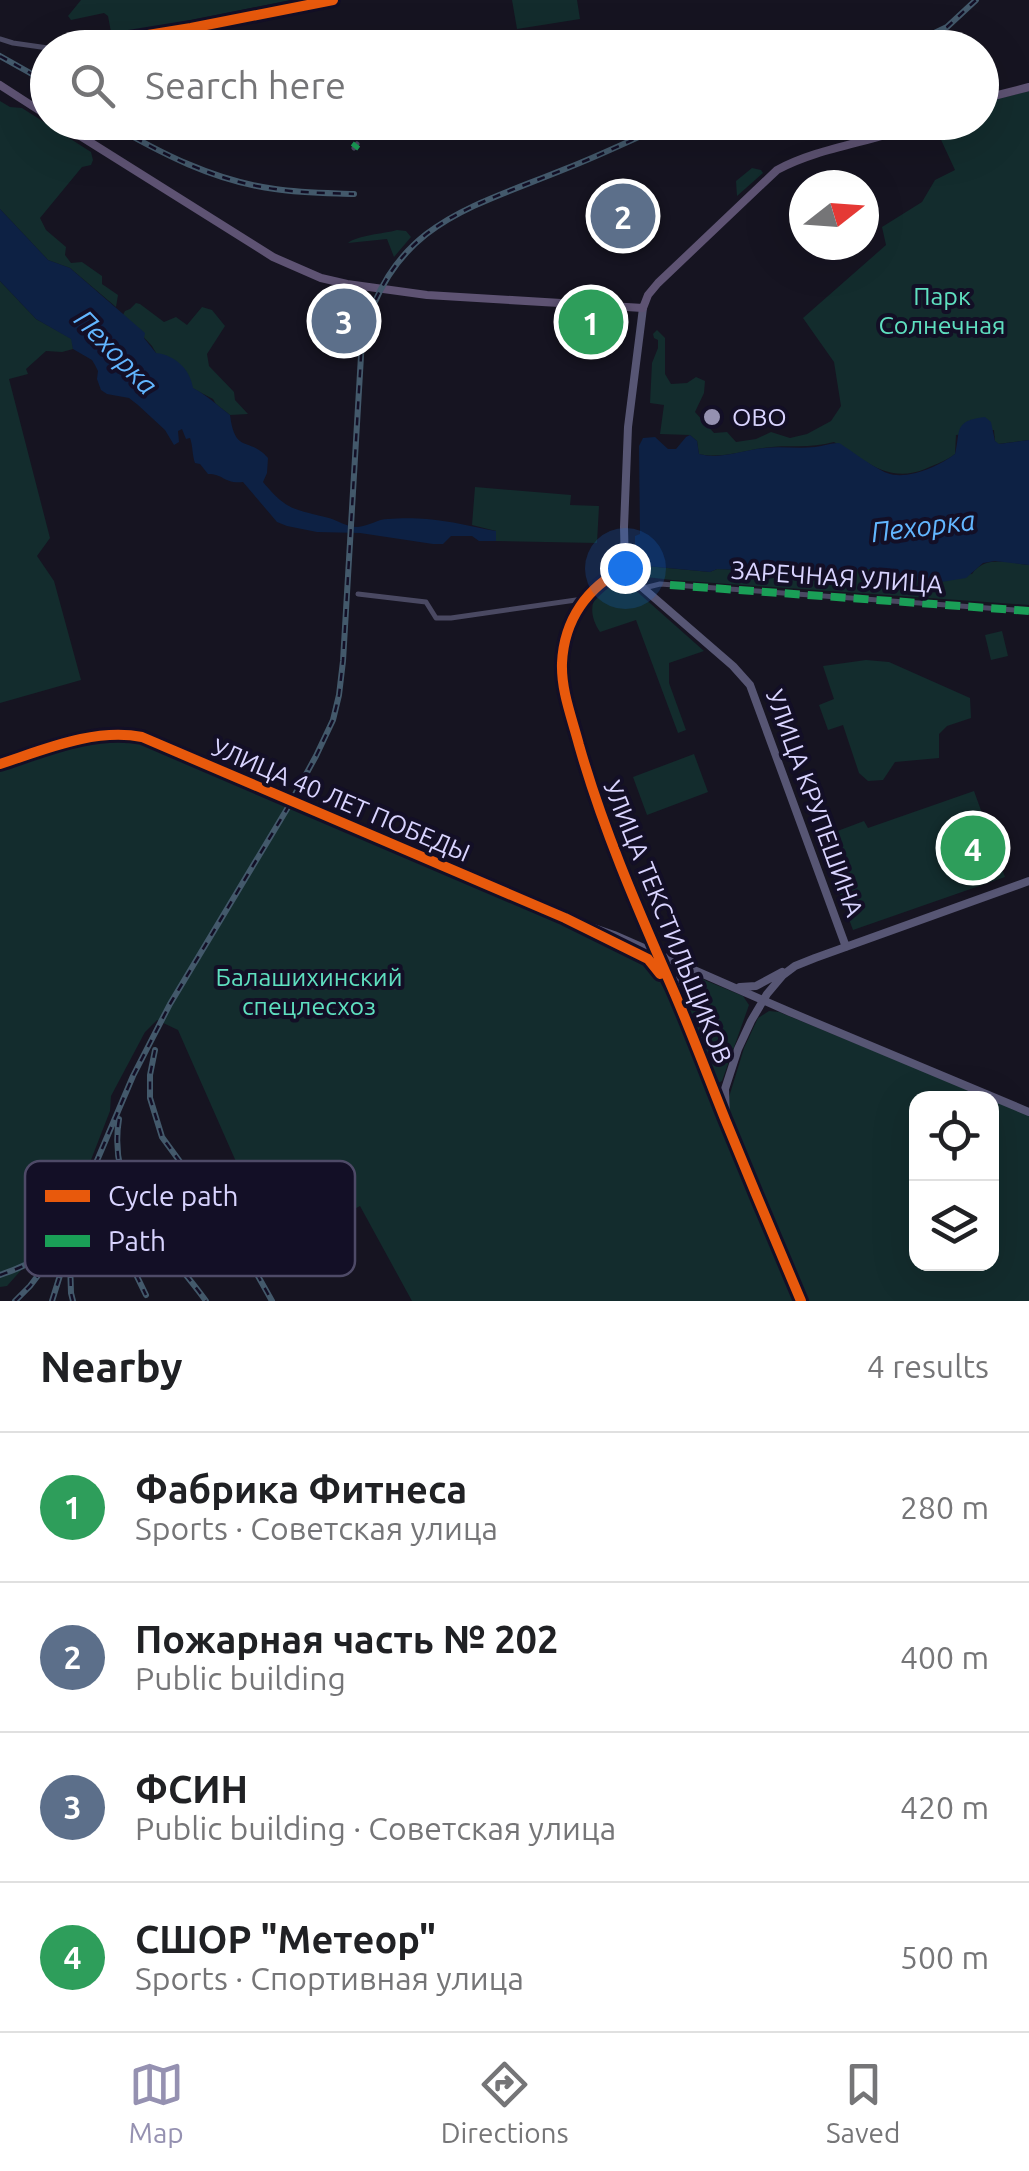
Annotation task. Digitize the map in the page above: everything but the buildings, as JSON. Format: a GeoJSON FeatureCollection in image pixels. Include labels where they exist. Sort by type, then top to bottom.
{"type":"FeatureCollection","features":[{"type":"Feature","properties":{"kind":"main road"},"geometry":{"type":"LineString","coordinates":[[0,85],[30,104]]}},
{"type":"Feature","properties":{"kind":"main road"},"geometry":{"type":"LineString","coordinates":[[999,95],[1029,87]]}},
{"type":"Feature","properties":{"kind":"main road"},"geometry":{"type":"LineString","coordinates":[[87,140],[277,259],[329,280],[427,295],[644,308],[658,283],[777,170],[872,140]]}},
{"type":"Feature","properties":{"kind":"street"},"geometry":{"type":"LineString","coordinates":[[178,30],[333,0]]}},
{"type":"Feature","properties":{"kind":"street"},"geometry":{"type":"LineString","coordinates":[[0,39],[30,45]]}},
{"type":"Feature","properties":{"kind":"street"},"geometry":{"type":"LineString","coordinates":[[358,594],[426,602],[436,618],[451,618],[583,599],[596,585],[626,568],[628,427],[644,308]]}},
{"type":"Feature","properties":{"kind":"street","name":"УЛИЦА КРУПЕШИНА"},"geometry":{"type":"LineString","coordinates":[[626,568],[750,685],[846,946]]}},
{"type":"Feature","properties":{"kind":"street","name":"ЗАРЕЧНАЯ УЛИЦА"},"geometry":{"type":"LineString","coordinates":[[643,588],[654,584],[1029,610]]}},
{"type":"Feature","properties":{"kind":"street","name":"УЛИЦА ТЕКСТИЛЬЩИКОВ"},"geometry":{"type":"LineString","coordinates":[[583,599],[566,640],[562,663],[565,694],[593,794],[654,952],[801,1301]]}},
{"type":"Feature","properties":{"kind":"street","name":"УЛИЦА 40 ЛЕТ ПОБЕДЫ"},"geometry":{"type":"LineString","coordinates":[[0,764],[99,734],[142,737],[565,918],[648,959],[676,999]]}},
{"type":"Feature","properties":{"kind":"street"},"geometry":{"type":"LineString","coordinates":[[730,986],[756,986],[846,946],[1029,881]]}},
{"type":"Feature","properties":{"kind":"street","name":"УЛИЦА 40 ЛЕТ ПОБЕДЫ"},"geometry":{"type":"LineString","coordinates":[[565,918],[614,935],[1029,1112]]}},
{"type":"Feature","properties":{"kind":"street"},"geometry":{"type":"LineString","coordinates":[[614,935],[633,938],[644,927]]}},
{"type":"Feature","properties":{"kind":"street"},"geometry":{"type":"LineString","coordinates":[[726,1121],[725,1089],[738,1048],[763,1000],[795,966]]}},
{"type":"Feature","properties":{"kind":"street"},"geometry":{"type":"LineString","coordinates":[[676,999],[680,977],[705,975]]}},
{"type":"Feature","properties":{"kind":"street"},"geometry":{"type":"LineString","coordinates":[[783,975],[777,997],[790,1012]]}},
{"type":"Feature","properties":{"kind":"street"},"geometry":{"type":"LineString","coordinates":[[730,986],[750,1000],[751,1020]]}},
{"type":"Feature","properties":{"kind":"street"},"geometry":{"type":"LineString","coordinates":[[751,1020],[768,1008],[790,1012]]}},
{"type":"Feature","properties":{"kind":"street"},"geometry":{"type":"LineString","coordinates":[[711,1086],[716,1092],[725,1089]]}},
{"type":"Feature","properties":{"kind":"green space"},"geometry":{"type":"Polygon","coordinates":[[[81,0],[291,0],[141,30],[111,30],[104,13],[71,20],[68,16],[81,0]]]}},
{"type":"Feature","properties":{"kind":"green space"},"geometry":{"type":"Polygon","coordinates":[[[512,0],[577,0],[580,19],[517,29],[512,0]]]}},
{"type":"Feature","properties":{"kind":"green space","name":"Парк Солнечная"},"geometry":{"type":"Polygon","coordinates":[[[1029,91],[1029,440],[998,444],[994,430],[956,435],[955,454],[925,469],[900,474],[877,468],[834,442],[707,455],[699,454],[697,441],[690,435],[660,434],[664,405],[650,403],[652,363],[658,348],[653,334],[657,330],[665,338],[665,374],[671,384],[687,383],[696,377],[705,381],[695,412],[714,433],[727,432],[736,442],[771,432],[790,438],[831,421],[841,406],[834,362],[803,318],[869,260],[879,260],[879,251],[886,245],[882,227],[922,202],[935,180],[955,170],[941,140],[999,140],[999,99],[1029,91]]]}},
{"type":"Feature","properties":{"kind":"green space"},"geometry":{"type":"Polygon","coordinates":[[[0,101],[30,113],[30,140],[72,140],[91,152],[91,165],[82,167],[40,218],[46,230],[66,247],[65,255],[71,263],[82,262],[102,276],[102,284],[118,295],[116,307],[70,268],[48,260],[0,209],[0,101]]]}},
{"type":"Feature","properties":{"kind":"green space"},"geometry":{"type":"Polygon","coordinates":[[[752,168],[763,173],[737,196],[736,181],[752,168]]]}},
{"type":"Feature","properties":{"kind":"green space"},"geometry":{"type":"Polygon","coordinates":[[[406,231],[411,237],[394,257],[387,239],[348,243],[364,236],[406,231]]]}},
{"type":"Feature","properties":{"kind":"green space"},"geometry":{"type":"Polygon","coordinates":[[[0,281],[36,319],[72,339],[73,349],[46,351],[26,369],[28,374],[9,379],[50,538],[37,556],[54,581],[81,680],[0,703],[0,281]]]}},
{"type":"Feature","properties":{"kind":"green space"},"geometry":{"type":"Polygon","coordinates":[[[136,303],[164,322],[176,317],[187,325],[202,307],[212,310],[225,326],[207,354],[209,366],[234,392],[235,400],[248,414],[230,415],[213,399],[192,388],[156,353],[123,315],[136,303]]]}},
{"type":"Feature","properties":{"kind":"green space"},"geometry":{"type":"Polygon","coordinates":[[[475,487],[571,495],[570,505],[599,506],[597,543],[496,541],[496,531],[472,525],[475,487]]]}},
{"type":"Feature","properties":{"kind":"green space"},"geometry":{"type":"Polygon","coordinates":[[[640,560],[647,566],[710,572],[717,569],[835,576],[869,569],[901,579],[972,574],[984,564],[1006,562],[1029,565],[1029,605],[646,577],[641,572],[640,560]]]}},
{"type":"Feature","properties":{"kind":"green space"},"geometry":{"type":"Polygon","coordinates":[[[618,582],[633,588],[704,651],[669,663],[669,683],[686,730],[678,733],[636,620],[600,632],[595,624],[592,608],[597,595],[618,582]]]}},
{"type":"Feature","properties":{"kind":"green space"},"geometry":{"type":"Polygon","coordinates":[[[1002,631],[1008,656],[991,660],[985,635],[1002,631]]]}},
{"type":"Feature","properties":{"kind":"green space"},"geometry":{"type":"Polygon","coordinates":[[[866,660],[889,662],[970,698],[971,718],[947,726],[939,734],[939,758],[895,762],[883,780],[868,781],[859,773],[843,725],[828,730],[819,705],[834,699],[823,666],[866,660]]]}},
{"type":"Feature","properties":{"kind":"green space","name":"Балашихинский спецлесхоз"},"geometry":{"type":"Polygon","coordinates":[[[112,739],[148,745],[639,956],[656,975],[679,1014],[796,1301],[412,1301],[360,1206],[355,1209],[355,1161],[236,1161],[178,1030],[157,1020],[145,1032],[111,1096],[110,1111],[91,1161],[25,1161],[25,1266],[7,1286],[0,1287],[0,768],[83,743],[112,739]]]}},
{"type":"Feature","properties":{"kind":"green space"},"geometry":{"type":"Polygon","coordinates":[[[694,754],[708,792],[647,815],[633,777],[694,754]]]}},
{"type":"Feature","properties":{"kind":"green space"},"geometry":{"type":"Polygon","coordinates":[[[974,791],[1005,877],[853,930],[819,838],[864,821],[868,828],[974,791]]]}},
{"type":"Feature","properties":{"kind":"green space"},"geometry":{"type":"Polygon","coordinates":[[[695,976],[743,996],[749,1005],[718,1083],[714,1082],[678,992],[682,979],[695,976]]]}},
{"type":"Feature","properties":{"kind":"green space"},"geometry":{"type":"Polygon","coordinates":[[[769,1011],[779,1012],[972,1091],[909,1091],[909,1271],[999,1271],[999,1102],[1029,1115],[1029,1301],[805,1301],[730,1121],[729,1097],[758,1018],[769,1011]]]}},
{"type":"Feature","properties":{"kind":"water","name":"Пехорка"},"geometry":{"type":"Polygon","coordinates":[[[0,209],[48,260],[70,268],[145,333],[144,338],[156,353],[180,364],[193,388],[230,415],[235,436],[268,458],[263,482],[285,504],[354,527],[384,519],[427,519],[496,531],[496,541],[451,536],[443,544],[433,544],[360,533],[317,532],[277,522],[243,482],[208,474],[195,463],[190,438],[186,439],[182,429],[178,431],[179,442],[174,445],[165,430],[129,398],[101,390],[92,360],[73,349],[71,339],[36,319],[0,281],[0,209]]]}},
{"type":"Feature","properties":{"kind":"water","name":"Пехорка"},"geometry":{"type":"Polygon","coordinates":[[[985,417],[991,422],[999,444],[1029,440],[1029,565],[983,563],[966,578],[941,582],[901,579],[869,569],[835,576],[717,569],[710,572],[647,566],[640,560],[635,536],[640,534],[639,446],[643,438],[655,437],[668,449],[676,449],[690,435],[697,441],[699,454],[716,456],[839,443],[882,471],[904,475],[932,467],[955,454],[963,424],[985,417]]]}},
{"type":"Feature","properties":{"kind":"railway"},"geometry":{"type":"LineString","coordinates":[[941,30],[976,0]]}},
{"type":"Feature","properties":{"kind":"railway"},"geometry":{"type":"LineString","coordinates":[[0,56],[30,73]]}},
{"type":"Feature","properties":{"kind":"railway"},"geometry":{"type":"LineString","coordinates":[[140,140],[230,180],[285,190],[354,194]]}},
{"type":"Feature","properties":{"kind":"railway"},"geometry":{"type":"LineString","coordinates":[[97,1161],[133,1076],[170,1004],[287,809],[333,720],[343,661],[362,339],[376,300],[393,269],[438,226],[496,196],[632,140]]}},
{"type":"Feature","properties":{"kind":"railway"},"geometry":{"type":"LineString","coordinates":[[155,1050],[150,1098],[162,1137],[179,1161]]}},
{"type":"Feature","properties":{"kind":"railway"},"geometry":{"type":"LineString","coordinates":[[119,1119],[119,1161]]}},
{"type":"Feature","properties":{"kind":"railway"},"geometry":{"type":"LineString","coordinates":[[0,1275],[25,1265]]}},
{"type":"Feature","properties":{"kind":"railway"},"geometry":{"type":"LineString","coordinates":[[15,1301],[38,1276]]}},
{"type":"Feature","properties":{"kind":"railway"},"geometry":{"type":"LineString","coordinates":[[52,1301],[60,1276]]}},
{"type":"Feature","properties":{"kind":"railway"},"geometry":{"type":"LineString","coordinates":[[70,1276],[73,1301]]}},
{"type":"Feature","properties":{"kind":"railway"},"geometry":{"type":"LineString","coordinates":[[137,1276],[146,1295]]}},
{"type":"Feature","properties":{"kind":"railway"},"geometry":{"type":"LineString","coordinates":[[186,1276],[206,1301]]}},
{"type":"Feature","properties":{"kind":"railway"},"geometry":{"type":"LineString","coordinates":[[258,1276],[272,1301]]}},
{"type":"Feature","properties":{"kind":"marked path"},"geometry":{"type":"LineString","coordinates":[[354,148],[357,144]]}},
{"type":"Feature","properties":{"kind":"marked path"},"geometry":{"type":"LineString","coordinates":[[670,585],[1029,611]]}},
{"type":"Feature","properties":{"kind":"cycle path"},"geometry":{"type":"LineString","coordinates":[[179,30],[333,0]]}},
{"type":"Feature","properties":{"kind":"cycle path"},"geometry":{"type":"LineString","coordinates":[[625,568],[599,585],[573,619],[564,647],[563,684],[589,778],[624,874],[801,1301]]}},
{"type":"Feature","properties":{"kind":"cycle path"},"geometry":{"type":"LineString","coordinates":[[0,764],[88,738],[142,737],[565,918],[648,959],[660,974]]}},
{"type":"Feature","properties":{"kind":"place","name":"Пожарная часть № 202"},"geometry":{"type":"Point","coordinates":[623,216]}},
{"type":"Feature","properties":{"kind":"place","name":"ФСИН"},"geometry":{"type":"Point","coordinates":[344,321]}},
{"type":"Feature","properties":{"kind":"place","name":"Фабрика Фитнеса"},"geometry":{"type":"Point","coordinates":[591,322]}},
{"type":"Feature","properties":{"kind":"place","name":"ОВО"},"geometry":{"type":"Point","coordinates":[712,417]}},
{"type":"Feature","properties":{"kind":"place","name":"СШОР \"Метеор\""},"geometry":{"type":"Point","coordinates":[973,848]}}]}
